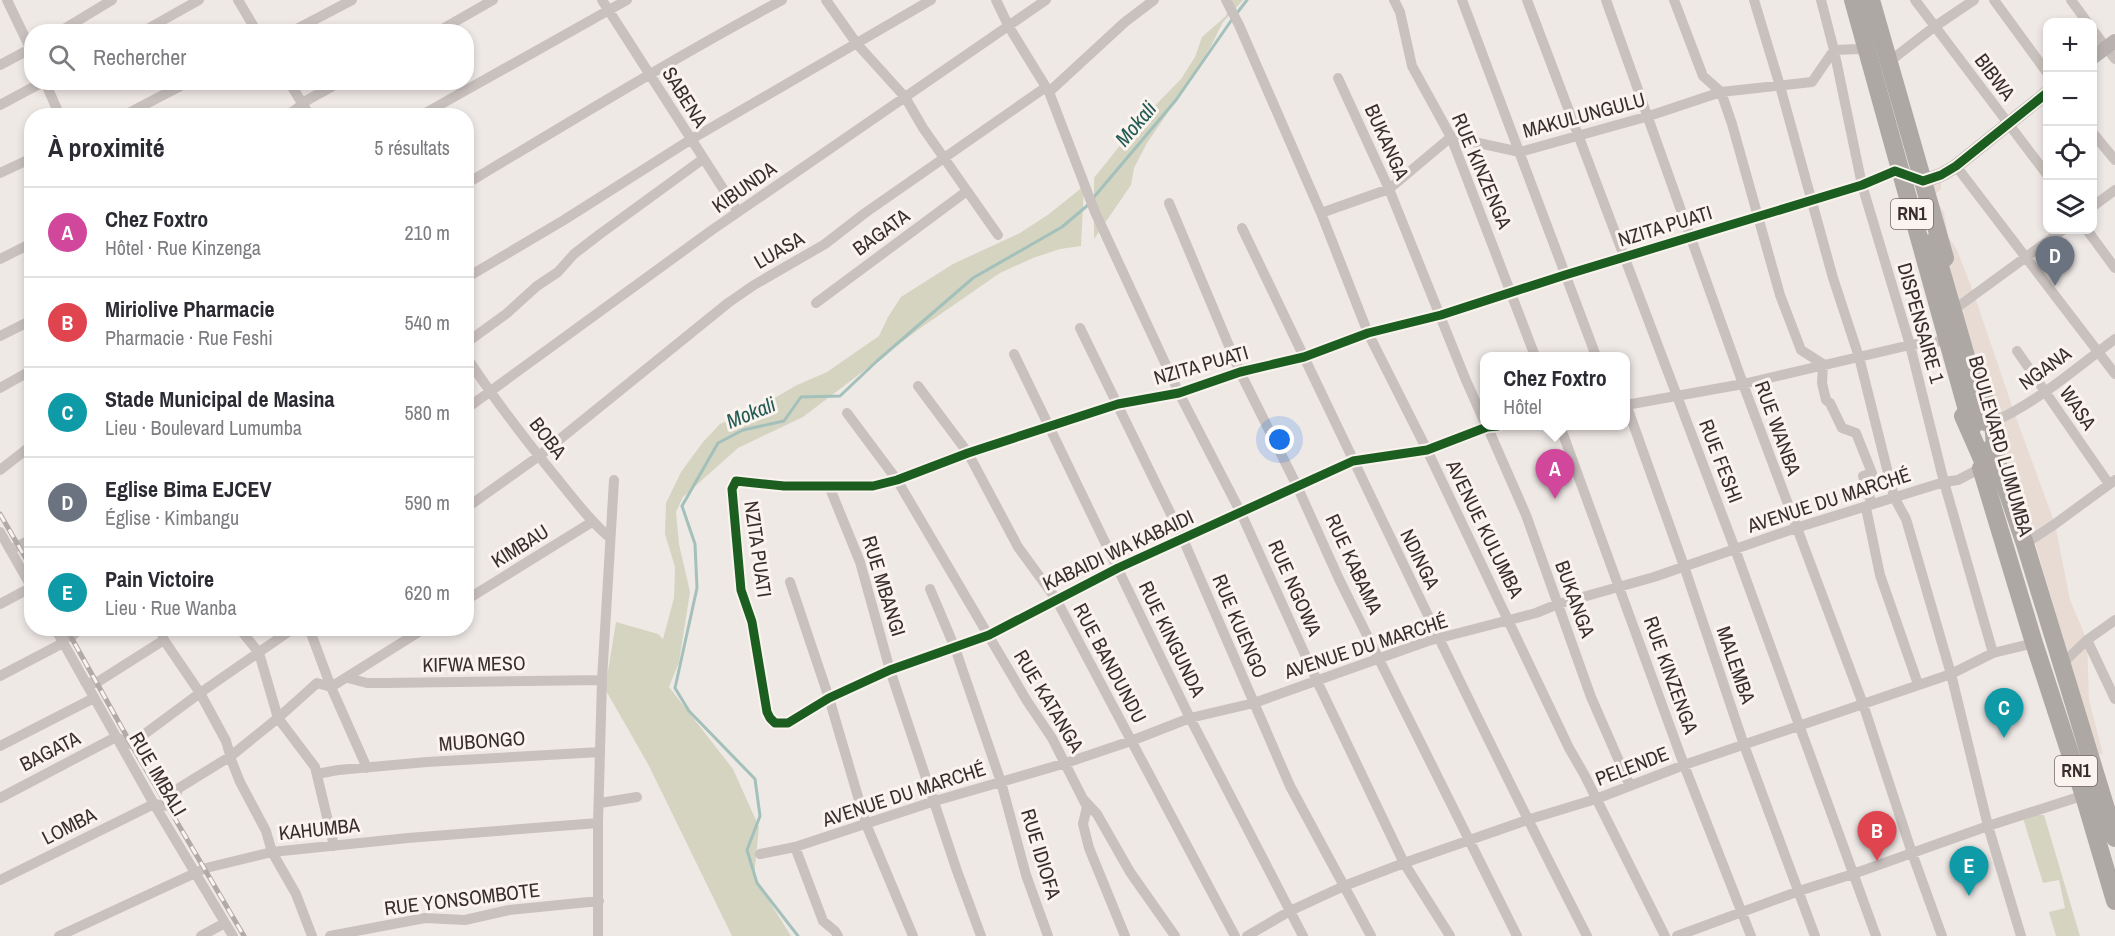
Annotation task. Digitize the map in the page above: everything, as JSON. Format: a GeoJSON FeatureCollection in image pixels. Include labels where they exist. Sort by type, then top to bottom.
{"type":"FeatureCollection","features":[{"type":"Feature","properties":{"kind":"highway"},"geometry":{"type":"LineString","coordinates":[[1845,0],[1965,422],[1987,464]]}},
{"type":"Feature","properties":{"kind":"highway","name":"BOULEVARD LUMUMBA"},"geometry":{"type":"LineString","coordinates":[[1853,0],[1983,424]]}},
{"type":"Feature","properties":{"kind":"highway","name":"BOULEVARD LUMUMBA"},"geometry":{"type":"LineString","coordinates":[[1863,0],[1983,424],[1987,464],[2034,643],[2115,900]]}},
{"type":"Feature","properties":{"kind":"highway"},"geometry":{"type":"LineString","coordinates":[[1871,0],[1959,306],[1983,424]]}},
{"type":"Feature","properties":{"kind":"highway","name":"BOULEVARD LUMUMBA"},"geometry":{"type":"LineString","coordinates":[[1987,464],[2025,544],[2115,838]]}},
{"type":"Feature","properties":{"kind":"street"},"geometry":{"type":"LineString","coordinates":[[7,0],[24,35]]}},
{"type":"Feature","properties":{"kind":"street"},"geometry":{"type":"LineString","coordinates":[[72,24],[112,0]]}},
{"type":"Feature","properties":{"kind":"street"},"geometry":{"type":"LineString","coordinates":[[156,24],[199,0]]}},
{"type":"Feature","properties":{"kind":"street"},"geometry":{"type":"LineString","coordinates":[[237,0],[251,24]]}},
{"type":"Feature","properties":{"kind":"street"},"geometry":{"type":"LineString","coordinates":[[306,24],[352,0]]}},
{"type":"Feature","properties":{"kind":"street"},"geometry":{"type":"LineString","coordinates":[[451,24],[493,0]]}},
{"type":"Feature","properties":{"kind":"street","name":"SABENA"},"geometry":{"type":"LineString","coordinates":[[602,0],[738,212]]}},
{"type":"Feature","properties":{"kind":"street"},"geometry":{"type":"LineString","coordinates":[[474,86],[627,0]]}},
{"type":"Feature","properties":{"kind":"street"},"geometry":{"type":"LineString","coordinates":[[474,179],[648,74],[782,0]]}},
{"type":"Feature","properties":{"kind":"street"},"geometry":{"type":"LineString","coordinates":[[826,0],[857,44],[905,97],[923,128],[998,235]]}},
{"type":"Feature","properties":{"kind":"street"},"geometry":{"type":"LineString","coordinates":[[474,273],[564,220],[690,140],[931,0]]}},
{"type":"Feature","properties":{"kind":"street","name":"RUE NGOWA"},"geometry":{"type":"LineString","coordinates":[[996,0],[1009,27],[1047,90],[1095,212],[1179,393],[1241,513],[1317,681],[1404,863],[1449,936]]}},
{"type":"Feature","properties":{"kind":"street","name":"KIBUNDA"},"geometry":{"type":"LineString","coordinates":[[474,404],[738,212],[1046,0]]}},
{"type":"Feature","properties":{"kind":"street","name":"LUASA"},"geometry":{"type":"LineString","coordinates":[[474,502],[539,456],[728,303],[754,285],[825,244],[865,213],[1047,90],[1125,22],[1155,0]]}},
{"type":"Feature","properties":{"kind":"street","name":"AVENUE KULUMBA"},"geometry":{"type":"LineString","coordinates":[[1226,0],[1322,213],[1368,333],[1427,450],[1569,748],[1665,936]]}},
{"type":"Feature","properties":{"kind":"street","name":"RUE KINZENGA"},"geometry":{"type":"LineString","coordinates":[[1394,0],[1400,12],[1412,66],[1451,137],[1533,352]]}},
{"type":"Feature","properties":{"kind":"street"},"geometry":{"type":"LineString","coordinates":[[1462,0],[1594,352]]}},
{"type":"Feature","properties":{"kind":"street","name":"RUE FESHI"},"geometry":{"type":"LineString","coordinates":[[1527,0],[1735,549],[1876,936]]}},
{"type":"Feature","properties":{"kind":"street","name":"RUE WANBA"},"geometry":{"type":"LineString","coordinates":[[1606,0],[1743,384],[1863,704],[1942,936]]}},
{"type":"Feature","properties":{"kind":"street"},"geometry":{"type":"LineString","coordinates":[[1674,0],[1703,76],[1721,92],[1742,154],[1757,217],[1780,294],[1801,350],[1822,364]]}},
{"type":"Feature","properties":{"kind":"street"},"geometry":{"type":"LineString","coordinates":[[1754,0],[1780,86],[1810,201],[1859,357],[1894,497],[1906,519],[1951,674],[1988,826],[2021,936]]}},
{"type":"Feature","properties":{"kind":"street","name":"DISPENSAIRE 1"},"geometry":{"type":"LineString","coordinates":[[1821,0],[1834,50],[1862,185],[1910,345],[1944,482],[1993,653]]}},
{"type":"Feature","properties":{"kind":"street","name":"BIBWA"},"geometry":{"type":"LineString","coordinates":[[1915,0],[2043,169]]}},
{"type":"Feature","properties":{"kind":"street"},"geometry":{"type":"LineString","coordinates":[[1890,61],[1974,0]]}},
{"type":"Feature","properties":{"kind":"street"},"geometry":{"type":"LineString","coordinates":[[1994,0],[2047,72]]}},
{"type":"Feature","properties":{"kind":"street"},"geometry":{"type":"LineString","coordinates":[[2071,0],[2085,18]]}},
{"type":"Feature","properties":{"kind":"street"},"geometry":{"type":"LineString","coordinates":[[2097,33],[2111,44],[2115,59]]}},
{"type":"Feature","properties":{"kind":"street"},"geometry":{"type":"LineString","coordinates":[[2097,54],[2111,44]]}},
{"type":"Feature","properties":{"kind":"street"},"geometry":{"type":"LineString","coordinates":[[1834,50],[1860,49]]}},
{"type":"Feature","properties":{"kind":"street","name":"MAKULUNGULU"},"geometry":{"type":"LineString","coordinates":[[1451,137],[1520,152],[1649,116],[1721,92],[1812,82],[1834,50]]}},
{"type":"Feature","properties":{"kind":"street"},"geometry":{"type":"LineString","coordinates":[[0,65],[24,53]]}},
{"type":"Feature","properties":{"kind":"street","name":"BUKANGA"},"geometry":{"type":"LineString","coordinates":[[1338,78],[1389,189],[1480,404]]}},
{"type":"Feature","properties":{"kind":"street"},"geometry":{"type":"LineString","coordinates":[[0,105],[29,90]]}},
{"type":"Feature","properties":{"kind":"street"},"geometry":{"type":"LineString","coordinates":[[48,90],[56,108]]}},
{"type":"Feature","properties":{"kind":"street"},"geometry":{"type":"LineString","coordinates":[[138,108],[173,90]]}},
{"type":"Feature","properties":{"kind":"street"},"geometry":{"type":"LineString","coordinates":[[294,90],[305,108]]}},
{"type":"Feature","properties":{"kind":"street"},"geometry":{"type":"LineString","coordinates":[[298,108],[302,103],[326,90]]}},
{"type":"Feature","properties":{"kind":"street"},"geometry":{"type":"LineString","coordinates":[[434,108],[466,90]]}},
{"type":"Feature","properties":{"kind":"street"},"geometry":{"type":"LineString","coordinates":[[1895,171],[1923,181],[1941,175],[1956,166],[2043,96]]}},
{"type":"Feature","properties":{"kind":"street"},"geometry":{"type":"LineString","coordinates":[[1322,213],[1389,189],[1451,137]]}},
{"type":"Feature","properties":{"kind":"street"},"geometry":{"type":"LineString","coordinates":[[2097,138],[2115,160]]}},
{"type":"Feature","properties":{"kind":"street"},"geometry":{"type":"LineString","coordinates":[[474,337],[506,314],[537,286],[558,272],[574,254],[703,159]]}},
{"type":"Feature","properties":{"kind":"street"},"geometry":{"type":"LineString","coordinates":[[0,173],[24,162]]}},
{"type":"Feature","properties":{"kind":"street"},"geometry":{"type":"LineString","coordinates":[[1956,166],[2115,374]]}},
{"type":"Feature","properties":{"kind":"street","name":"NZITA PUATI"},"geometry":{"type":"LineString","coordinates":[[767,712],[752,622],[741,590],[732,489],[736,481],[784,486],[873,486],[897,480],[968,453],[1118,404],[1179,393],[1240,372],[1304,357],[1368,333],[1441,315],[1862,185],[1895,171]]}},
{"type":"Feature","properties":{"kind":"street"},"geometry":{"type":"LineString","coordinates":[[2097,203],[2115,190]]}},
{"type":"Feature","properties":{"kind":"street","name":"BAGATA"},"geometry":{"type":"LineString","coordinates":[[816,303],[967,191]]}},
{"type":"Feature","properties":{"kind":"street","name":"RUE KABAMA"},"geometry":{"type":"LineString","coordinates":[[1169,203],[1240,372],[1297,486],[1339,579],[1517,936]]}},
{"type":"Feature","properties":{"kind":"street","name":"NDINGA"},"geometry":{"type":"LineString","coordinates":[[1242,228],[1527,820],[1587,936]]}},
{"type":"Feature","properties":{"kind":"street"},"geometry":{"type":"LineString","coordinates":[[1959,306],[2057,234]]}},
{"type":"Feature","properties":{"kind":"street"},"geometry":{"type":"LineString","coordinates":[[2090,234],[2115,268]]}},
{"type":"Feature","properties":{"kind":"street"},"geometry":{"type":"LineString","coordinates":[[0,259],[24,247]]}},
{"type":"Feature","properties":{"kind":"street"},"geometry":{"type":"LineString","coordinates":[[0,336],[24,324]]}},
{"type":"Feature","properties":{"kind":"street","name":"RUE KUENGO"},"geometry":{"type":"LineString","coordinates":[[1080,328],[1183,539],[1290,786],[1371,936]]}},
{"type":"Feature","properties":{"kind":"street","name":"NGANA"},"geometry":{"type":"LineString","coordinates":[[1983,424],[2014,412],[2115,339]]}},
{"type":"Feature","properties":{"kind":"street"},"geometry":{"type":"LineString","coordinates":[[1630,403],[1743,384],[1910,345],[1943,341]]}},
{"type":"Feature","properties":{"kind":"street","name":"WASA"},"geometry":{"type":"LineString","coordinates":[[2017,351],[2113,483]]}},
{"type":"Feature","properties":{"kind":"street","name":"RUE KINGUNDA"},"geometry":{"type":"LineString","coordinates":[[1014,354],[1190,718],[1303,936]]}},
{"type":"Feature","properties":{"kind":"street"},"geometry":{"type":"LineString","coordinates":[[1822,364],[1822,383],[1826,400],[1830,403],[1842,428],[1856,433],[1872,473],[1863,476],[1871,502],[1866,508],[1880,574],[1918,684]]}},
{"type":"Feature","properties":{"kind":"street","name":"BOBA"},"geometry":{"type":"LineString","coordinates":[[474,368],[490,393],[539,456],[592,522],[609,537]]}},
{"type":"Feature","properties":{"kind":"street"},"geometry":{"type":"LineString","coordinates":[[0,388],[24,374]]}},
{"type":"Feature","properties":{"kind":"street","name":"RUE BANDUNDU"},"geometry":{"type":"LineString","coordinates":[[918,386],[968,453],[1018,547],[1056,599],[1235,936]]}},
{"type":"Feature","properties":{"kind":"street","name":"RUE KATANGA"},"geometry":{"type":"LineString","coordinates":[[847,412],[897,480],[1066,764],[1083,799],[1097,814],[1130,872],[1175,936]]}},
{"type":"Feature","properties":{"kind":"street","name":"MALEMBA"},"geometry":{"type":"LineString","coordinates":[[1630,415],[1744,745],[1815,936]]}},
{"type":"Feature","properties":{"kind":"street","name":"KABAIDI WA KABAIDI"},"geometry":{"type":"LineString","coordinates":[[767,712],[775,723],[788,723],[829,698],[891,670],[989,635],[1118,568],[1353,461],[1427,450],[1480,429]]}},
{"type":"Feature","properties":{"kind":"street","name":"BUKANGA"},"geometry":{"type":"LineString","coordinates":[[1491,430],[1526,515],[1591,697],[1630,786]]}},
{"type":"Feature","properties":{"kind":"street","name":"RUE KINZENGA"},"geometry":{"type":"LineString","coordinates":[[1561,430],[1684,765],[1750,936]]}},
{"type":"Feature","properties":{"kind":"street"},"geometry":{"type":"LineString","coordinates":[[0,470],[24,451]]}},
{"type":"Feature","properties":{"kind":"street","name":"AVENUE DU MARCHÉ"},"geometry":{"type":"LineString","coordinates":[[760,854],[795,847],[935,801],[1066,764],[1190,718],[1254,703],[1428,641],[1536,613],[1558,603],[1654,577],[1894,497],[1958,480],[1987,464]]}},
{"type":"Feature","properties":{"kind":"street"},"geometry":{"type":"LineString","coordinates":[[598,936],[602,680],[614,480]]}},
{"type":"Feature","properties":{"kind":"street"},"geometry":{"type":"LineString","coordinates":[[2025,544],[2113,483]]}},
{"type":"Feature","properties":{"kind":"street","name":"RUE MBANGI"},"geometry":{"type":"LineString","coordinates":[[829,486],[860,562],[891,670],[957,871],[981,936]]}},
{"type":"Feature","properties":{"kind":"street","name":"KIMBAU"},"geometry":{"type":"LineString","coordinates":[[474,596],[592,522]]}},
{"type":"Feature","properties":{"kind":"street"},"geometry":{"type":"LineString","coordinates":[[0,532],[24,575]]}},
{"type":"Feature","properties":{"kind":"street"},"geometry":{"type":"LineString","coordinates":[[10,550],[24,543]]}},
{"type":"Feature","properties":{"kind":"street"},"geometry":{"type":"LineString","coordinates":[[790,582],[829,698],[866,824],[913,936]]}},
{"type":"Feature","properties":{"kind":"street","name":"RUE IDIOFA"},"geometry":{"type":"LineString","coordinates":[[930,589],[955,648],[1000,782],[1026,875],[1048,936]]}},
{"type":"Feature","properties":{"kind":"street"},"geometry":{"type":"LineString","coordinates":[[0,604],[24,592]]}},
{"type":"Feature","properties":{"kind":"street"},"geometry":{"type":"LineString","coordinates":[[2062,664],[2087,640],[2115,620]]}},
{"type":"Feature","properties":{"kind":"street","name":"RUE IMBALI"},"geometry":{"type":"LineString","coordinates":[[59,636],[154,804],[233,936]]}},
{"type":"Feature","properties":{"kind":"street"},"geometry":{"type":"LineString","coordinates":[[163,636],[200,693],[226,741],[240,782],[266,831],[272,852],[296,894],[312,936]]}},
{"type":"Feature","properties":{"kind":"street"},"geometry":{"type":"LineString","coordinates":[[245,636],[259,653],[278,718],[315,767],[334,846]]}},
{"type":"Feature","properties":{"kind":"street"},"geometry":{"type":"LineString","coordinates":[[116,737],[131,744],[283,636]]}},
{"type":"Feature","properties":{"kind":"street"},"geometry":{"type":"LineString","coordinates":[[312,636],[331,687],[367,768]]}},
{"type":"Feature","properties":{"kind":"street"},"geometry":{"type":"LineString","coordinates":[[231,756],[317,683],[331,687],[413,636]]}},
{"type":"Feature","properties":{"kind":"street"},"geometry":{"type":"LineString","coordinates":[[85,682],[96,683],[164,640]]}},
{"type":"Feature","properties":{"kind":"street"},"geometry":{"type":"LineString","coordinates":[[2087,640],[2115,699]]}},
{"type":"Feature","properties":{"kind":"street"},"geometry":{"type":"LineString","coordinates":[[0,676],[63,643]]}},
{"type":"Feature","properties":{"kind":"street","name":"PELENDE"},"geometry":{"type":"LineString","coordinates":[[1247,936],[1290,911],[1344,886],[1404,863],[1527,820],[1596,799],[1684,765],[1951,674],[1993,653],[2034,643]]}},
{"type":"Feature","properties":{"kind":"street","name":"KIFWA MESO"},"geometry":{"type":"LineString","coordinates":[[348,678],[367,683],[602,680]]}},
{"type":"Feature","properties":{"kind":"street"},"geometry":{"type":"LineString","coordinates":[[0,746],[94,698]]}},
{"type":"Feature","properties":{"kind":"street","name":"BAGATA"},"geometry":{"type":"LineString","coordinates":[[0,798],[116,737]]}},
{"type":"Feature","properties":{"kind":"street","name":"MUBONGO"},"geometry":{"type":"LineString","coordinates":[[317,774],[338,770],[600,752]]}},
{"type":"Feature","properties":{"kind":"street","name":"LOMBA"},"geometry":{"type":"LineString","coordinates":[[0,880],[154,804],[169,806],[179,788],[231,756]]}},
{"type":"Feature","properties":{"kind":"street"},"geometry":{"type":"LineString","coordinates":[[1677,936],[1799,891],[1988,826],[2084,796],[2100,787]]}},
{"type":"Feature","properties":{"kind":"street"},"geometry":{"type":"LineString","coordinates":[[600,803],[637,797]]}},
{"type":"Feature","properties":{"kind":"street"},"geometry":{"type":"LineString","coordinates":[[1083,799],[1087,807],[1083,824],[1089,848],[1125,936]]}},
{"type":"Feature","properties":{"kind":"street","name":"KAHUMBA"},"geometry":{"type":"LineString","coordinates":[[59,936],[196,872],[272,852],[408,838],[598,823]]}},
{"type":"Feature","properties":{"kind":"street"},"geometry":{"type":"LineString","coordinates":[[795,847],[823,921],[836,931],[838,936]]}},
{"type":"Feature","properties":{"kind":"street","name":"RUE YONSOMBOTE"},"geometry":{"type":"LineString","coordinates":[[330,936],[425,918],[465,920],[509,910],[599,901]]}},
{"type":"Feature","properties":{"kind":"street"},"geometry":{"type":"LineString","coordinates":[[201,936],[225,923]]}},
{"type":"Feature","properties":{"kind":"green space"},"geometry":{"type":"Polygon","coordinates":[[[1232,0],[1243,0],[1223,22],[1184,89],[1147,143],[1134,168],[1131,185],[1094,239],[1094,178],[1137,124],[1181,79],[1195,57],[1202,37],[1226,16],[1232,0]]]}},
{"type":"Feature","properties":{"kind":"green space"},"geometry":{"type":"Polygon","coordinates":[[[1084,186],[1081,246],[1060,249],[1033,258],[1000,273],[919,329],[803,417],[738,448],[683,497],[676,512],[679,544],[690,592],[679,662],[669,687],[733,769],[759,827],[754,877],[791,936],[732,936],[648,764],[605,689],[616,622],[658,634],[663,639],[674,598],[675,567],[665,534],[666,503],[681,472],[703,442],[720,424],[827,372],[879,336],[901,297],[953,264],[1020,233],[1049,214],[1084,186]]]}},
{"type":"Feature","properties":{"kind":"green space"},"geometry":{"type":"Polygon","coordinates":[[[2022,815],[2044,815],[2080,936],[2056,936],[2049,912],[2065,908],[2059,880],[2043,883],[2022,815]]]}},
{"type":"Feature","properties":{"kind":"shaded area"},"geometry":{"type":"Polygon","coordinates":[[[1941,175],[1941,189],[1933,196],[1944,212],[1948,236],[1957,250],[1974,294],[2055,524],[2070,600],[2087,640],[2089,700],[2103,754],[2097,754],[2034,539],[1993,422],[1923,181],[1941,175]]]}},
{"type":"Feature","properties":{"kind":"waterway","name":"Mokali"},"geometry":{"type":"LineString","coordinates":[[1237,13],[1247,0]]}},
{"type":"Feature","properties":{"kind":"waterway","name":"Mokali"},"geometry":{"type":"LineString","coordinates":[[1094,197],[1176,100],[1233,18]]}},
{"type":"Feature","properties":{"kind":"waterway","name":"Mokali"},"geometry":{"type":"LineString","coordinates":[[798,936],[757,883],[747,850],[760,816],[755,779],[689,711],[675,688],[697,588],[695,544],[682,506],[718,443],[743,430],[784,421],[801,397],[840,396],[973,278],[1062,227],[1088,205]]}},
{"type":"Feature","properties":{"kind":"railway"},"geometry":{"type":"LineString","coordinates":[[0,514],[24,555]]}},
{"type":"Feature","properties":{"kind":"railway"},"geometry":{"type":"LineString","coordinates":[[70,636],[244,936]]}},
{"type":"Feature","properties":{"kind":"cycle path"},"geometry":{"type":"LineString","coordinates":[[1480,430],[1427,450],[1353,461],[1118,568],[989,635],[890,670],[829,698],[788,723],[775,723],[767,712],[752,622],[741,590],[732,489],[736,481],[784,486],[873,486],[897,480],[968,453],[1118,404],[1179,393],[1240,372],[1304,357],[1368,333],[1441,315],[1862,185],[1895,171],[1923,181],[1941,175],[1956,166],[2043,96]]}},
{"type":"Feature","properties":{"kind":"place","name":"Eglise Bima EJCEV"},"geometry":{"type":"Point","coordinates":[2055,286]}},
{"type":"Feature","properties":{"kind":"place","name":"Chez Foxtro"},"geometry":{"type":"Point","coordinates":[1555,499]}},
{"type":"Feature","properties":{"kind":"place","name":"Stade Municipal de Masina"},"geometry":{"type":"Point","coordinates":[2004,738]}},
{"type":"Feature","properties":{"kind":"place","name":"Miriolive Pharmacie"},"geometry":{"type":"Point","coordinates":[1877,861]}},
{"type":"Feature","properties":{"kind":"place","name":"Pain Victoire"},"geometry":{"type":"Point","coordinates":[1969,896]}}]}
